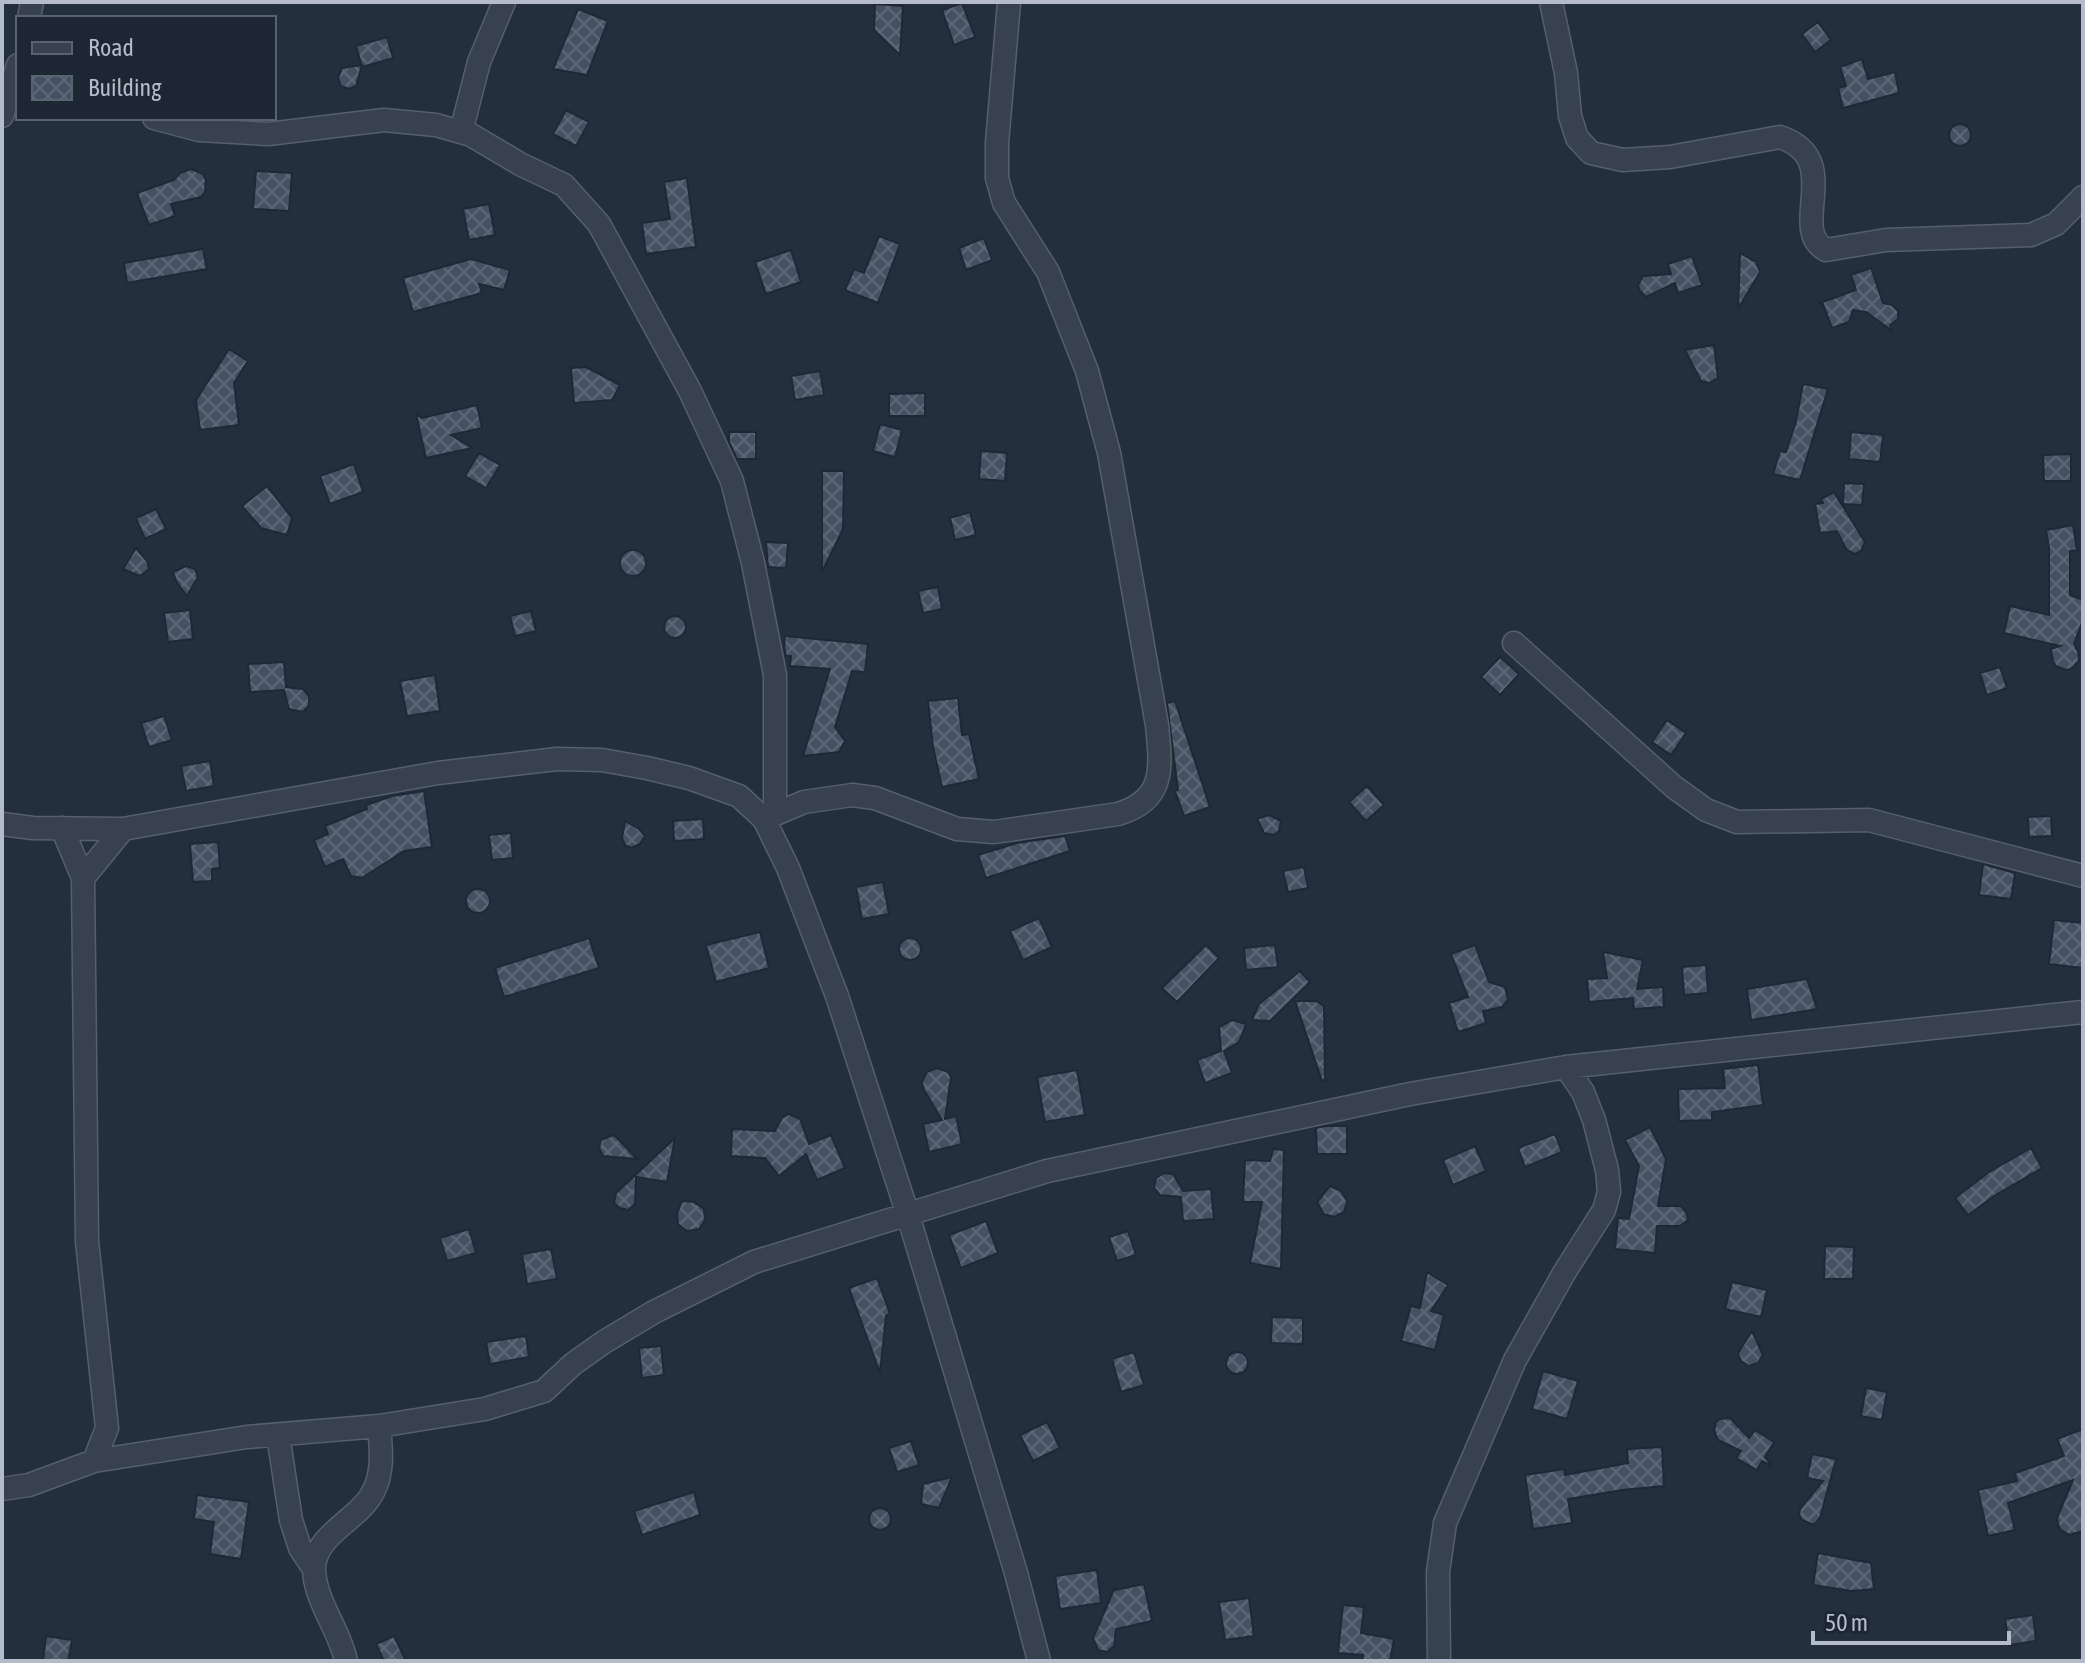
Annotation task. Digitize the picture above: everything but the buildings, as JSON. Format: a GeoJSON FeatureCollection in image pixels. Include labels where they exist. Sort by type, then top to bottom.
{"type":"FeatureCollection","features":[{"type":"Feature","properties":{"kind":"street"},"geometry":{"type":"LineString","coordinates":[[461,132],[479,62],[504,2]]}},
{"type":"Feature","properties":{"kind":"street"},"geometry":{"type":"LineString","coordinates":[[770,816],[804,802],[852,795],[875,798],[957,829],[994,832],[1136,809],[1148,799],[1157,783],[1160,756],[1157,725],[1102,426],[1087,371],[1048,272],[1004,203],[997,178],[1009,2]]}},
{"type":"Feature","properties":{"kind":"street"},"geometry":{"type":"LineString","coordinates":[[1551,2],[1566,73],[1570,116],[1577,138],[1591,153],[1623,160],[1670,157],[1780,137],[1794,142],[1804,149],[1812,168],[1815,179],[1811,229],[1818,246],[1826,250],[1886,240],[2031,235],[2056,224],[2083,197]]}},
{"type":"Feature","properties":{"kind":"street"},"geometry":{"type":"LineString","coordinates":[[2,116],[16,78]]}},
{"type":"Feature","properties":{"kind":"street"},"geometry":{"type":"LineString","coordinates":[[162,120],[199,130],[237,133],[268,134],[384,120],[436,125],[461,132],[564,185],[599,224],[617,253],[696,404],[732,481],[769,633],[775,675],[770,816],[837,996],[908,1215],[1016,1573],[1039,1661]]}},
{"type":"Feature","properties":{"kind":"street"},"geometry":{"type":"LineString","coordinates":[[1514,643],[1674,787],[1706,810],[1737,822],[1869,820],[2083,876]]}},
{"type":"Feature","properties":{"kind":"street"},"geometry":{"type":"LineString","coordinates":[[2,824],[123,829],[438,773],[557,759],[602,760],[689,778],[739,796],[770,816]]}},
{"type":"Feature","properties":{"kind":"street"},"geometry":{"type":"LineString","coordinates":[[62,828],[83,878],[87,1241],[107,1428],[94,1461]]}},
{"type":"Feature","properties":{"kind":"street"},"geometry":{"type":"LineString","coordinates":[[83,878],[123,829]]}},
{"type":"Feature","properties":{"kind":"street"},"geometry":{"type":"LineString","coordinates":[[2,1489],[29,1485],[94,1461],[142,1452],[379,1426],[485,1409],[544,1391],[573,1364],[604,1342],[654,1312],[754,1262],[1047,1171],[1410,1094],[1566,1067],[2083,1012]]}},
{"type":"Feature","properties":{"kind":"street"},"geometry":{"type":"LineString","coordinates":[[1439,1661],[1438,1572],[1445,1523],[1515,1360],[1604,1210],[1609,1192],[1607,1170],[1594,1120],[1583,1092],[1566,1067]]}},
{"type":"Feature","properties":{"kind":"street"},"geometry":{"type":"LineString","coordinates":[[314,1569],[317,1553],[324,1542],[373,1493],[381,1469],[379,1426]]}},
{"type":"Feature","properties":{"kind":"street"},"geometry":{"type":"LineString","coordinates":[[107,1428],[142,1452]]}},
{"type":"Feature","properties":{"kind":"street"},"geometry":{"type":"LineString","coordinates":[[278,1435],[291,1520],[300,1548],[314,1569],[320,1593],[343,1645],[346,1661]]}}]}
